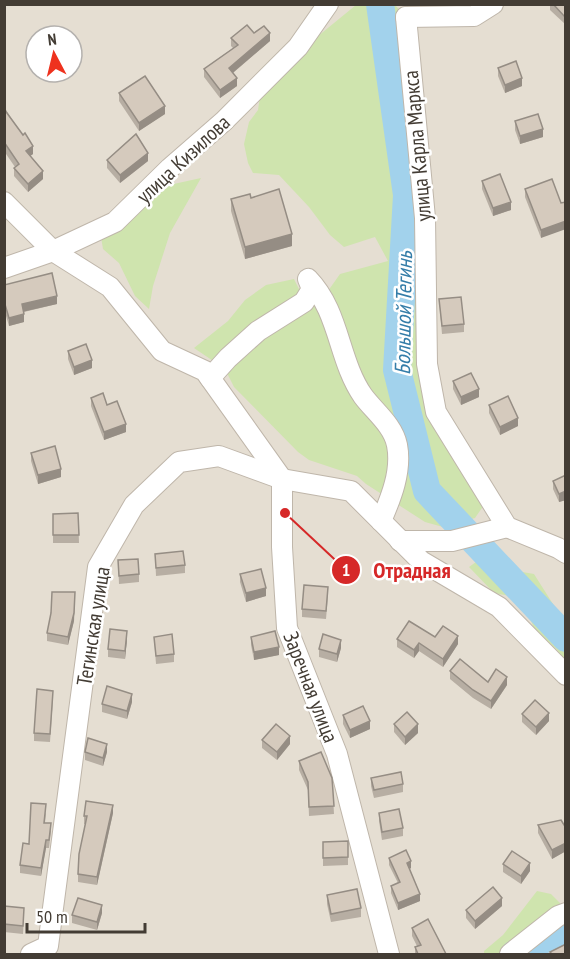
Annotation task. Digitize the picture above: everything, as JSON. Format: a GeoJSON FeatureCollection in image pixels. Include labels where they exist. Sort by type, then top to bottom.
{"type":"FeatureCollection","features":[{"type":"Feature","properties":{"kind":"street","name":"улица Кизилова"},"geometry":{"type":"LineString","coordinates":[[4,268],[54,251],[116,222],[170,168],[224,121],[298,46],[328,4]]}},
{"type":"Feature","properties":{"kind":"street","name":"улица Карла Маркса"},"geometry":{"type":"LineString","coordinates":[[489,6],[474,16],[401,11],[425,218],[427,364],[436,412],[507,528]]}},
{"type":"Feature","properties":{"kind":"street"},"geometry":{"type":"LineString","coordinates":[[4,202],[54,251],[110,287],[162,351],[205,371],[282,479],[351,491],[421,561],[499,607],[566,675]]}},
{"type":"Feature","properties":{"kind":"street"},"geometry":{"type":"LineString","coordinates":[[210,378],[258,331],[304,302],[312,289],[308,279],[318,290],[334,320],[347,362],[363,395],[385,422],[397,444],[395,481],[381,521]]}},
{"type":"Feature","properties":{"kind":"street","name":"Тегинская улица"},"geometry":{"type":"LineString","coordinates":[[31,954],[48,946],[98,567],[134,505],[179,462],[219,456],[282,479]]}},
{"type":"Feature","properties":{"kind":"street","name":"Заречная улица"},"geometry":{"type":"LineString","coordinates":[[282,479],[282,547],[287,628],[337,754],[389,954]]}},
{"type":"Feature","properties":{"kind":"street"},"geometry":{"type":"LineString","coordinates":[[400,541],[452,541],[507,528],[563,548]]}},
{"type":"Feature","properties":{"kind":"street"},"geometry":{"type":"LineString","coordinates":[[510,954],[558,916],[566,913]]}},
{"type":"Feature","properties":{"kind":"shaded area"},"geometry":{"type":"Polygon","coordinates":[[[5,5],[565,5],[565,954],[5,954],[5,5]]]}},
{"type":"Feature","properties":{"kind":"green space"},"geometry":{"type":"Polygon","coordinates":[[[356,5],[374,7],[374,5],[395,5],[406,17],[427,364],[484,505],[475,518],[443,527],[425,522],[357,476],[309,460],[298,452],[234,387],[225,369],[194,348],[228,321],[245,300],[266,285],[294,279],[301,293],[323,298],[340,274],[388,261],[375,237],[344,247],[330,235],[309,207],[279,175],[253,173],[248,163],[244,144],[249,122],[258,110],[261,90],[301,50],[356,5]]]}},
{"type":"Feature","properties":{"kind":"green space"},"geometry":{"type":"Polygon","coordinates":[[[201,178],[170,233],[153,286],[149,309],[135,296],[119,263],[103,249],[101,237],[160,187],[201,178]]]}},
{"type":"Feature","properties":{"kind":"green space"},"geometry":{"type":"Polygon","coordinates":[[[494,549],[511,570],[534,574],[565,623],[565,661],[557,650],[535,630],[521,598],[494,593],[469,567],[494,549]]]}},
{"type":"Feature","properties":{"kind":"green space"},"geometry":{"type":"Polygon","coordinates":[[[537,891],[551,894],[560,903],[558,916],[515,954],[484,954],[484,951],[503,935],[537,891]]]}},
{"type":"Feature","properties":{"kind":"building"},"geometry":{"type":"Polygon","coordinates":[[[553,4],[566,4],[565,17],[553,4]]]}},
{"type":"Feature","properties":{"kind":"building"},"geometry":{"type":"Polygon","coordinates":[[[247,25],[254,33],[264,26],[270,33],[229,68],[237,78],[220,90],[204,69],[238,45],[231,38],[247,25]]]}},
{"type":"Feature","properties":{"kind":"building"},"geometry":{"type":"Polygon","coordinates":[[[516,61],[522,78],[505,85],[498,68],[516,61]]]}},
{"type":"Feature","properties":{"kind":"building"},"geometry":{"type":"Polygon","coordinates":[[[145,76],[165,106],[139,123],[119,93],[145,76]]]}},
{"type":"Feature","properties":{"kind":"building"},"geometry":{"type":"Polygon","coordinates":[[[4,109],[23,135],[25,133],[33,146],[26,151],[43,171],[28,184],[14,168],[19,164],[4,142],[4,109]]]}},
{"type":"Feature","properties":{"kind":"building"},"geometry":{"type":"Polygon","coordinates":[[[538,114],[543,129],[520,136],[515,121],[538,114]]]}},
{"type":"Feature","properties":{"kind":"building"},"geometry":{"type":"Polygon","coordinates":[[[136,134],[148,153],[120,175],[107,160],[136,134]]]}},
{"type":"Feature","properties":{"kind":"building"},"geometry":{"type":"Polygon","coordinates":[[[500,174],[511,202],[493,208],[482,181],[500,174]]]}},
{"type":"Feature","properties":{"kind":"building"},"geometry":{"type":"Polygon","coordinates":[[[552,179],[561,203],[566,202],[566,221],[541,230],[525,189],[552,179]]]}},
{"type":"Feature","properties":{"kind":"building"},"geometry":{"type":"Polygon","coordinates":[[[279,189],[292,234],[245,247],[231,199],[250,194],[251,198],[279,189]]]}},
{"type":"Feature","properties":{"kind":"building"},"geometry":{"type":"Polygon","coordinates":[[[52,273],[57,296],[22,304],[24,314],[9,318],[4,301],[4,285],[52,273]]]}},
{"type":"Feature","properties":{"kind":"building"},"geometry":{"type":"Polygon","coordinates":[[[461,297],[464,324],[442,326],[439,299],[461,297]]]}},
{"type":"Feature","properties":{"kind":"building"},"geometry":{"type":"Polygon","coordinates":[[[86,344],[92,360],[74,367],[68,351],[86,344]]]}},
{"type":"Feature","properties":{"kind":"building"},"geometry":{"type":"Polygon","coordinates":[[[471,373],[479,389],[461,397],[453,381],[471,373]]]}},
{"type":"Feature","properties":{"kind":"building"},"geometry":{"type":"Polygon","coordinates":[[[103,393],[107,405],[117,401],[126,424],[104,432],[91,398],[103,393]]]}},
{"type":"Feature","properties":{"kind":"building"},"geometry":{"type":"Polygon","coordinates":[[[508,396],[518,418],[500,427],[489,405],[508,396]]]}},
{"type":"Feature","properties":{"kind":"building"},"geometry":{"type":"Polygon","coordinates":[[[55,446],[61,469],[38,475],[31,453],[55,446]]]}},
{"type":"Feature","properties":{"kind":"building"},"geometry":{"type":"Polygon","coordinates":[[[566,475],[566,491],[559,494],[553,481],[566,475]]]}},
{"type":"Feature","properties":{"kind":"building"},"geometry":{"type":"Polygon","coordinates":[[[78,513],[79,535],[53,535],[53,514],[78,513]]]}},
{"type":"Feature","properties":{"kind":"building"},"geometry":{"type":"Polygon","coordinates":[[[183,551],[185,565],[156,568],[155,554],[183,551]]]}},
{"type":"Feature","properties":{"kind":"building"},"geometry":{"type":"Polygon","coordinates":[[[138,559],[139,574],[119,576],[118,560],[138,559]]]}},
{"type":"Feature","properties":{"kind":"building"},"geometry":{"type":"Polygon","coordinates":[[[261,569],[266,588],[246,593],[240,574],[261,569]]]}},
{"type":"Feature","properties":{"kind":"building"},"geometry":{"type":"Polygon","coordinates":[[[304,585],[328,587],[326,611],[302,609],[304,585]]]}},
{"type":"Feature","properties":{"kind":"building"},"geometry":{"type":"Polygon","coordinates":[[[52,592],[75,592],[74,613],[68,637],[47,633],[52,592]]]}},
{"type":"Feature","properties":{"kind":"building"},"geometry":{"type":"Polygon","coordinates":[[[409,621],[435,637],[443,626],[458,636],[443,659],[419,643],[414,650],[397,639],[409,621]]]}},
{"type":"Feature","properties":{"kind":"building"},"geometry":{"type":"Polygon","coordinates":[[[110,629],[127,631],[125,651],[108,649],[110,629]]]}},
{"type":"Feature","properties":{"kind":"building"},"geometry":{"type":"Polygon","coordinates":[[[275,631],[279,647],[254,652],[251,637],[275,631]]]}},
{"type":"Feature","properties":{"kind":"building"},"geometry":{"type":"Polygon","coordinates":[[[172,634],[174,654],[156,656],[154,637],[172,634]]]}},
{"type":"Feature","properties":{"kind":"building"},"geometry":{"type":"Polygon","coordinates":[[[323,634],[341,640],[337,654],[319,649],[323,634]]]}},
{"type":"Feature","properties":{"kind":"building"},"geometry":{"type":"Polygon","coordinates":[[[460,659],[488,682],[496,669],[507,677],[491,701],[450,671],[460,659]]]}},
{"type":"Feature","properties":{"kind":"building"},"geometry":{"type":"Polygon","coordinates":[[[107,686],[132,694],[127,711],[102,704],[107,686]]]}},
{"type":"Feature","properties":{"kind":"building"},"geometry":{"type":"Polygon","coordinates":[[[37,689],[53,691],[50,734],[34,733],[37,689]]]}},
{"type":"Feature","properties":{"kind":"building"},"geometry":{"type":"Polygon","coordinates":[[[535,700],[549,713],[536,727],[522,714],[535,700]]]}},
{"type":"Feature","properties":{"kind":"building"},"geometry":{"type":"Polygon","coordinates":[[[363,706],[370,721],[350,730],[343,715],[363,706]]]}},
{"type":"Feature","properties":{"kind":"building"},"geometry":{"type":"Polygon","coordinates":[[[407,712],[418,724],[405,737],[394,724],[407,712]]]}},
{"type":"Feature","properties":{"kind":"building"},"geometry":{"type":"Polygon","coordinates":[[[276,724],[290,736],[277,752],[262,740],[276,724]]]}},
{"type":"Feature","properties":{"kind":"building"},"geometry":{"type":"Polygon","coordinates":[[[88,738],[107,744],[103,758],[85,752],[88,738]]]}},
{"type":"Feature","properties":{"kind":"building"},"geometry":{"type":"Polygon","coordinates":[[[321,752],[332,778],[334,806],[309,807],[308,782],[299,761],[321,752]]]}},
{"type":"Feature","properties":{"kind":"building"},"geometry":{"type":"Polygon","coordinates":[[[401,772],[403,784],[374,790],[371,778],[401,772]]]}},
{"type":"Feature","properties":{"kind":"building"},"geometry":{"type":"Polygon","coordinates":[[[86,801],[113,805],[97,877],[78,874],[79,854],[87,816],[84,816],[86,801]]]}},
{"type":"Feature","properties":{"kind":"building"},"geometry":{"type":"Polygon","coordinates":[[[31,803],[46,804],[44,823],[51,823],[41,868],[20,865],[23,843],[29,844],[31,803]]]}},
{"type":"Feature","properties":{"kind":"building"},"geometry":{"type":"Polygon","coordinates":[[[399,809],[403,828],[382,832],[379,813],[399,809]]]}},
{"type":"Feature","properties":{"kind":"building"},"geometry":{"type":"Polygon","coordinates":[[[561,820],[566,828],[566,843],[552,850],[538,825],[561,820]]]}},
{"type":"Feature","properties":{"kind":"building"},"geometry":{"type":"Polygon","coordinates":[[[348,841],[348,857],[323,858],[323,842],[348,841]]]}},
{"type":"Feature","properties":{"kind":"building"},"geometry":{"type":"Polygon","coordinates":[[[406,850],[411,861],[407,863],[420,894],[398,903],[391,886],[400,882],[389,858],[406,850]]]}},
{"type":"Feature","properties":{"kind":"building"},"geometry":{"type":"Polygon","coordinates":[[[512,851],[530,863],[521,876],[503,864],[512,851]]]}},
{"type":"Feature","properties":{"kind":"building"},"geometry":{"type":"Polygon","coordinates":[[[493,887],[502,898],[475,921],[466,910],[493,887]]]}},
{"type":"Feature","properties":{"kind":"building"},"geometry":{"type":"Polygon","coordinates":[[[357,889],[361,908],[331,914],[327,895],[357,889]]]}},
{"type":"Feature","properties":{"kind":"building"},"geometry":{"type":"Polygon","coordinates":[[[78,898],[102,905],[97,922],[72,915],[78,898]]]}},
{"type":"Feature","properties":{"kind":"building"},"geometry":{"type":"Polygon","coordinates":[[[4,906],[24,908],[23,926],[4,924],[4,906]]]}},
{"type":"Feature","properties":{"kind":"building"},"geometry":{"type":"Polygon","coordinates":[[[428,919],[446,954],[418,954],[415,947],[421,945],[412,928],[428,919]]]}},
{"type":"Feature","properties":{"kind":"building"},"geometry":{"type":"Polygon","coordinates":[[[566,944],[566,954],[550,952],[566,944]]]}},
{"type":"Feature","properties":{"kind":"waterway","name":"Большой Тегинь"},"geometry":{"type":"LineString","coordinates":[[380,4],[407,195],[397,370],[427,491],[566,638]]}},
{"type":"Feature","properties":{"kind":"waterway","name":"Большой Тегинь"},"geometry":{"type":"LineString","coordinates":[[515,954],[566,928]]}},
{"type":"Feature","properties":{"kind":"place","name":"Отрадная"},"geometry":{"type":"Point","coordinates":[285,513]}}]}
